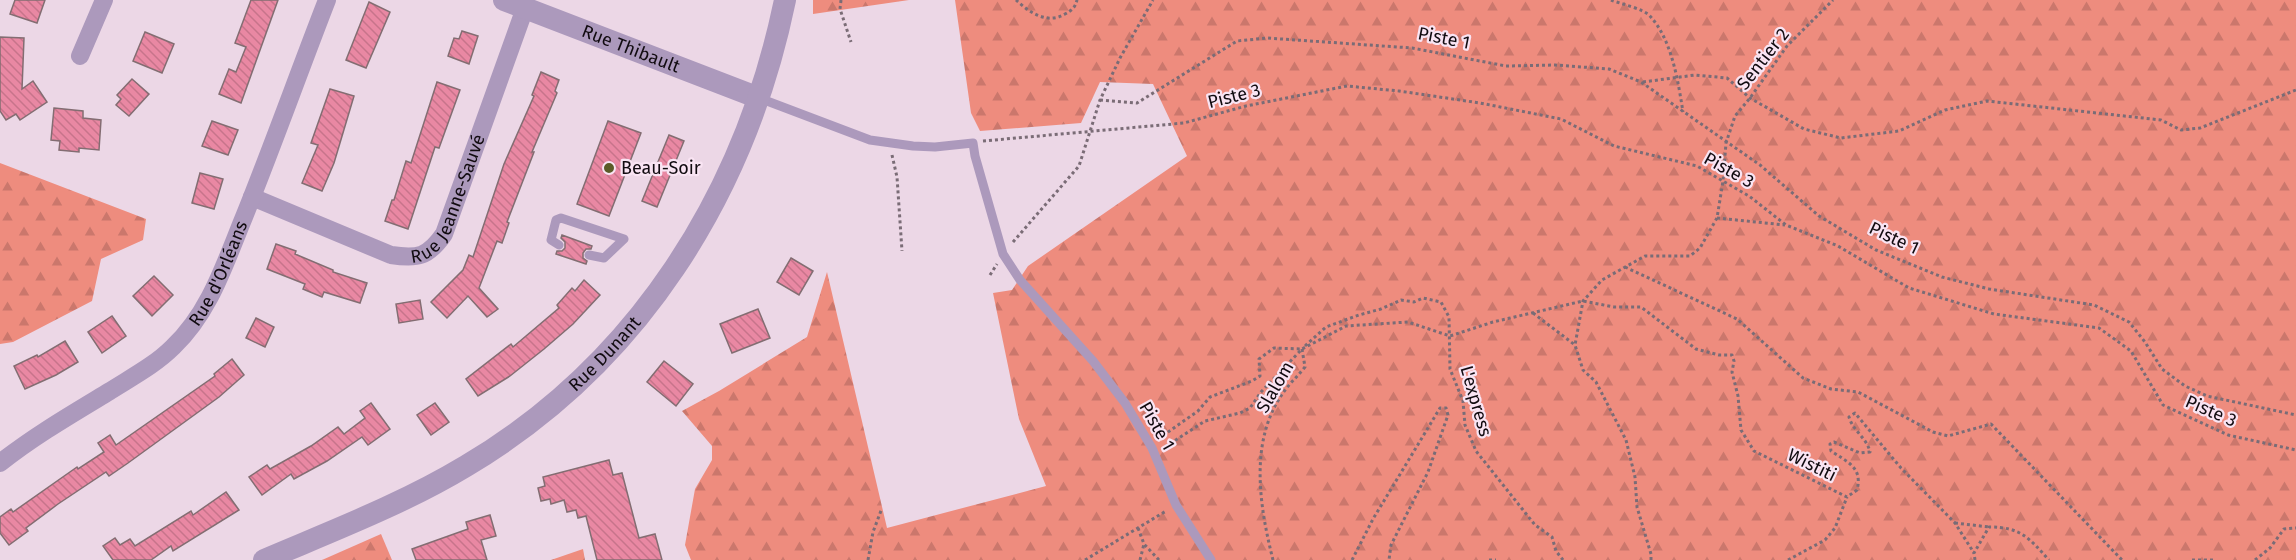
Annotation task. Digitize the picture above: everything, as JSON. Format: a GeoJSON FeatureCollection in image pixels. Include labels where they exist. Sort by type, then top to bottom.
{"type":"FeatureCollection","features":[{"type":"Feature","properties":{"kind":"street"},"geometry":{"type":"LineString","coordinates":[[80,56],[104,0]]}},
{"type":"Feature","properties":{"kind":"street","name":"Rue d'Orléans"},"geometry":{"type":"LineString","coordinates":[[0,463],[22,446],[155,363],[188,332],[212,295],[327,0]]}},
{"type":"Feature","properties":{"kind":"street","name":"Rue Dunant"},"geometry":{"type":"LineString","coordinates":[[264,560],[381,510],[467,466],[546,410],[616,343],[647,306],[691,244],[730,172],[759,98],[785,0]]}},
{"type":"Feature","properties":{"kind":"street","name":"Rue Jeanne-Sauvé"},"geometry":{"type":"LineString","coordinates":[[252,197],[391,255],[420,256],[433,250],[444,234],[514,4]]}},
{"type":"Feature","properties":{"kind":"street","name":"Rue Thibault"},"geometry":{"type":"LineString","coordinates":[[514,4],[759,98]]}},
{"type":"Feature","properties":{"kind":"lane"},"geometry":{"type":"LineString","coordinates":[[759,98],[801,112],[852,134],[890,143]]}},
{"type":"Feature","properties":{"kind":"lane","name":"Piste 1"},"geometry":{"type":"LineString","coordinates":[[890,143],[935,147],[973,142],[1003,254],[1020,280],[1093,361],[1125,403],[1152,448],[1176,505],[1211,560]]}},
{"type":"Feature","properties":{"kind":"lane"},"geometry":{"type":"LineString","coordinates":[[559,245],[550,240],[556,220],[561,218],[624,239],[603,258],[589,255]]}},
{"type":"Feature","properties":{"kind":"path"},"geometry":{"type":"LineString","coordinates":[[841,0],[840,9],[851,42]]}},
{"type":"Feature","properties":{"kind":"path"},"geometry":{"type":"LineString","coordinates":[[1016,0],[1036,15],[1046,18],[1060,17],[1074,9],[1077,0]]}},
{"type":"Feature","properties":{"kind":"path"},"geometry":{"type":"LineString","coordinates":[[1611,0],[1649,14],[1664,38],[1678,78],[1683,113]]}},
{"type":"Feature","properties":{"kind":"path","name":"Sentier 2"},"geometry":{"type":"LineString","coordinates":[[1717,218],[1726,143],[1735,116],[1787,46],[1833,0]]}},
{"type":"Feature","properties":{"kind":"path"},"geometry":{"type":"LineString","coordinates":[[1003,254],[1079,166],[1100,100],[1120,58],[1154,1]]}},
{"type":"Feature","properties":{"kind":"path","name":"Piste 1"},"geometry":{"type":"LineString","coordinates":[[1100,100],[1137,103],[1237,41],[1267,38],[1412,48],[1506,66],[1555,65],[1609,69],[1641,82],[1760,165],[1819,216],[1876,250],[1942,277],[1989,289],[2094,305],[2128,322],[2145,342],[2162,369],[2185,386],[2207,396],[2296,415]]}},
{"type":"Feature","properties":{"kind":"path"},"geometry":{"type":"LineString","coordinates":[[1641,82],[1695,75],[1726,78],[1750,98],[1804,129],[1841,138],[1899,131],[1945,110],[1986,101],[2160,120],[2181,130],[2200,128],[2296,90]]}},
{"type":"Feature","properties":{"kind":"path","name":"Piste 3"},"geometry":{"type":"LineString","coordinates":[[975,142],[1184,123],[1246,106],[1347,86],[1469,101],[1561,119],[1614,146],[1697,166],[1749,196],[1786,225],[1838,246],[1909,288],[1994,314],[2099,328],[2132,351],[2163,405],[2229,435],[2296,450]]}},
{"type":"Feature","properties":{"kind":"path"},"geometry":{"type":"LineString","coordinates":[[890,143],[897,177],[902,251]]}},
{"type":"Feature","properties":{"kind":"path"},"geometry":{"type":"LineString","coordinates":[[1651,560],[1637,507],[1635,477],[1626,440],[1596,382],[1583,370],[1575,345],[1583,301],[1602,280],[1645,256],[1690,256],[1700,248],[1717,218],[1786,225]]}},
{"type":"Feature","properties":{"kind":"path"},"geometry":{"type":"LineString","coordinates":[[1625,267],[1737,319],[1803,378],[1831,389],[1857,392],[1933,432],[1948,436],[1991,424],[2122,560]]}},
{"type":"Feature","properties":{"kind":"path","name":"L'express"},"geometry":{"type":"LineString","coordinates":[[1302,349],[1326,327],[1382,309],[1401,300],[1414,302],[1423,298],[1441,302],[1449,317],[1450,369],[1463,401],[1465,425],[1476,451],[1535,525],[1552,537],[1556,552],[1563,560]]}},
{"type":"Feature","properties":{"kind":"path"},"geometry":{"type":"LineString","coordinates":[[1152,448],[1161,449],[1205,421],[1240,413],[1250,408],[1261,392],[1302,349],[1346,326],[1408,322],[1450,336],[1493,322],[1583,301]]}},
{"type":"Feature","properties":{"kind":"path","name":"Wistiti"},"geometry":{"type":"LineString","coordinates":[[1583,301],[1614,307],[1641,307],[1696,349],[1719,356],[1732,356],[1734,361],[1732,372],[1738,396],[1741,430],[1754,451],[1847,497],[1857,490],[1860,479],[1856,468],[1831,451],[1830,444],[1834,442],[1844,444],[1860,453],[1870,452],[1868,444],[1851,424],[1849,417],[1855,413],[1901,468],[1955,523],[1974,553]]}},
{"type":"Feature","properties":{"kind":"path"},"geometry":{"type":"LineString","coordinates":[[1533,313],[1575,345]]}},
{"type":"Feature","properties":{"kind":"path","name":"Slalom"},"geometry":{"type":"LineString","coordinates":[[1152,448],[1160,438],[1198,411],[1210,397],[1260,376],[1259,360],[1274,348],[1302,349],[1305,368],[1280,397],[1262,443],[1260,486],[1265,529],[1273,560]]}},
{"type":"Feature","properties":{"kind":"path"},"geometry":{"type":"LineString","coordinates":[[1352,560],[1373,519],[1440,408],[1446,408],[1448,415],[1428,472],[1391,545],[1389,560]]}},
{"type":"Feature","properties":{"kind":"path"},"geometry":{"type":"LineString","coordinates":[[1788,560],[1825,540],[1835,528],[1847,497]]}},
{"type":"Feature","properties":{"kind":"path"},"geometry":{"type":"LineString","coordinates":[[1085,560],[1176,505]]}},
{"type":"Feature","properties":{"kind":"path"},"geometry":{"type":"LineString","coordinates":[[868,560],[873,532],[882,508]]}},
{"type":"Feature","properties":{"kind":"path"},"geometry":{"type":"LineString","coordinates":[[1955,523],[2003,527],[2026,535],[2049,560]]}},
{"type":"Feature","properties":{"kind":"path"},"geometry":{"type":"LineString","coordinates":[[1975,560],[1974,553],[1989,527]]}},
{"type":"Feature","properties":{"kind":"path"},"geometry":{"type":"LineString","coordinates":[[1138,528],[1144,544],[1159,560]]}},
{"type":"Feature","properties":{"kind":"path"},"geometry":{"type":"LineString","coordinates":[[2255,560],[2270,548],[2284,529],[2296,528]]}},
{"type":"Feature","properties":{"kind":"path"},"geometry":{"type":"LineString","coordinates":[[1140,560],[1144,544]]}},
{"type":"Feature","properties":{"kind":"path"},"geometry":{"type":"LineString","coordinates":[[1489,560],[1496,560]]}},
{"type":"Feature","properties":{"kind":"path"},"geometry":{"type":"LineString","coordinates":[[2192,560],[2213,560]]}},
{"type":"Feature","properties":{"kind":"green space"},"geometry":{"type":"Polygon","coordinates":[[[813,0],[909,0],[813,14],[813,0]]]}},
{"type":"Feature","properties":{"kind":"green space"},"geometry":{"type":"Polygon","coordinates":[[[955,0],[2296,0],[2296,560],[691,560],[685,545],[695,489],[712,460],[712,446],[682,411],[807,337],[827,272],[887,528],[1046,486],[1019,419],[993,293],[1012,290],[1028,266],[1187,156],[1153,84],[1100,82],[1081,123],[980,131],[971,113],[955,0]]]}},
{"type":"Feature","properties":{"kind":"green space"},"geometry":{"type":"Polygon","coordinates":[[[0,163],[146,219],[143,240],[101,259],[92,301],[13,342],[0,344],[0,163]]]}},
{"type":"Feature","properties":{"kind":"green space"},"geometry":{"type":"Polygon","coordinates":[[[381,534],[392,560],[322,560],[381,534]]]}},
{"type":"Feature","properties":{"kind":"green space"},"geometry":{"type":"Polygon","coordinates":[[[583,549],[585,560],[551,560],[583,549]]]}},
{"type":"Feature","properties":{"kind":"building"},"geometry":{"type":"Polygon","coordinates":[[[15,0],[45,0],[37,23],[10,14],[15,0]]]}},
{"type":"Feature","properties":{"kind":"building"},"geometry":{"type":"Polygon","coordinates":[[[251,0],[278,0],[241,103],[219,94],[229,69],[236,72],[246,47],[235,43],[251,0]]]}},
{"type":"Feature","properties":{"kind":"building"},"geometry":{"type":"Polygon","coordinates":[[[369,2],[390,12],[366,68],[346,60],[369,2]]]}},
{"type":"Feature","properties":{"kind":"building"},"geometry":{"type":"Polygon","coordinates":[[[462,31],[478,36],[469,64],[448,56],[454,38],[459,39],[462,31]]]}},
{"type":"Feature","properties":{"kind":"building"},"geometry":{"type":"Polygon","coordinates":[[[145,32],[174,44],[162,73],[133,61],[145,32]]]}},
{"type":"Feature","properties":{"kind":"building"},"geometry":{"type":"Polygon","coordinates":[[[0,37],[24,38],[22,89],[33,81],[47,102],[20,120],[16,114],[6,120],[0,111],[0,37]]]}},
{"type":"Feature","properties":{"kind":"building"},"geometry":{"type":"Polygon","coordinates":[[[541,72],[559,80],[555,91],[557,93],[532,152],[534,152],[507,222],[509,223],[502,243],[497,241],[479,288],[498,309],[487,317],[468,296],[447,318],[431,302],[463,270],[469,255],[473,257],[504,164],[534,96],[532,95],[541,72]]]}},
{"type":"Feature","properties":{"kind":"building"},"geometry":{"type":"Polygon","coordinates":[[[132,79],[149,94],[129,116],[116,105],[121,99],[117,95],[132,79]]]}},
{"type":"Feature","properties":{"kind":"building"},"geometry":{"type":"Polygon","coordinates":[[[437,82],[460,90],[439,148],[435,147],[408,229],[385,221],[406,161],[411,163],[437,82]]]}},
{"type":"Feature","properties":{"kind":"building"},"geometry":{"type":"Polygon","coordinates":[[[330,89],[354,96],[334,163],[322,191],[302,183],[318,145],[311,143],[330,89]]]}},
{"type":"Feature","properties":{"kind":"building"},"geometry":{"type":"Polygon","coordinates":[[[54,108],[83,111],[83,118],[101,120],[99,150],[79,148],[79,152],[59,150],[60,141],[51,140],[54,108]]]}},
{"type":"Feature","properties":{"kind":"building"},"geometry":{"type":"Polygon","coordinates":[[[212,121],[238,130],[228,155],[202,146],[212,121]]]}},
{"type":"Feature","properties":{"kind":"building","name":"Beau-Soir"},"geometry":{"type":"Polygon","coordinates":[[[608,121],[641,133],[609,216],[577,204],[608,121]]]}},
{"type":"Feature","properties":{"kind":"building"},"geometry":{"type":"Polygon","coordinates":[[[669,135],[684,141],[657,207],[642,201],[669,135]]]}},
{"type":"Feature","properties":{"kind":"building"},"geometry":{"type":"Polygon","coordinates":[[[200,173],[223,179],[214,209],[192,203],[200,173]]]}},
{"type":"Feature","properties":{"kind":"building"},"geometry":{"type":"Polygon","coordinates":[[[562,235],[592,246],[583,253],[586,264],[556,254],[557,251],[565,248],[562,235]]]}},
{"type":"Feature","properties":{"kind":"building"},"geometry":{"type":"Polygon","coordinates":[[[276,244],[296,251],[295,254],[333,270],[333,272],[367,283],[360,303],[324,292],[322,297],[303,289],[305,284],[267,269],[276,244]]]}},
{"type":"Feature","properties":{"kind":"building"},"geometry":{"type":"Polygon","coordinates":[[[791,258],[813,271],[799,295],[777,282],[791,258]]]}},
{"type":"Feature","properties":{"kind":"building"},"geometry":{"type":"Polygon","coordinates":[[[154,276],[173,295],[152,316],[133,296],[154,276]]]}},
{"type":"Feature","properties":{"kind":"building"},"geometry":{"type":"Polygon","coordinates":[[[584,280],[600,295],[573,324],[544,349],[510,376],[478,396],[466,379],[511,344],[513,347],[559,308],[557,305],[572,288],[575,291],[584,280]]]}},
{"type":"Feature","properties":{"kind":"building"},"geometry":{"type":"Polygon","coordinates":[[[420,300],[423,319],[399,323],[396,304],[420,300]]]}},
{"type":"Feature","properties":{"kind":"building"},"geometry":{"type":"Polygon","coordinates":[[[758,309],[770,338],[732,353],[720,324],[758,309]]]}},
{"type":"Feature","properties":{"kind":"building"},"geometry":{"type":"Polygon","coordinates":[[[112,316],[126,336],[102,353],[88,332],[112,316]]]}},
{"type":"Feature","properties":{"kind":"building"},"geometry":{"type":"Polygon","coordinates":[[[256,318],[274,327],[265,347],[246,338],[256,318]]]}},
{"type":"Feature","properties":{"kind":"building"},"geometry":{"type":"Polygon","coordinates":[[[65,341],[78,362],[25,389],[14,366],[37,355],[38,357],[65,341]]]}},
{"type":"Feature","properties":{"kind":"building"},"geometry":{"type":"Polygon","coordinates":[[[232,359],[244,375],[219,397],[109,476],[106,472],[58,504],[26,528],[28,531],[9,545],[0,533],[0,517],[11,509],[13,512],[77,467],[78,469],[104,452],[98,443],[110,435],[116,445],[215,376],[214,374],[232,359]]]}},
{"type":"Feature","properties":{"kind":"building"},"geometry":{"type":"Polygon","coordinates":[[[664,361],[693,384],[676,406],[647,382],[664,361]]]}},
{"type":"Feature","properties":{"kind":"building"},"geometry":{"type":"Polygon","coordinates":[[[371,403],[390,429],[368,445],[362,437],[327,461],[294,479],[291,474],[262,495],[249,477],[267,465],[270,469],[311,446],[338,427],[344,434],[365,418],[360,411],[371,403]]]}},
{"type":"Feature","properties":{"kind":"building"},"geometry":{"type":"Polygon","coordinates":[[[435,403],[449,422],[431,435],[417,415],[435,403]]]}},
{"type":"Feature","properties":{"kind":"building"},"geometry":{"type":"Polygon","coordinates":[[[609,460],[613,475],[622,473],[639,538],[655,534],[662,560],[597,560],[586,516],[578,518],[576,510],[567,512],[564,500],[551,504],[550,499],[541,501],[538,488],[545,486],[543,477],[609,460]]]}},
{"type":"Feature","properties":{"kind":"building"},"geometry":{"type":"Polygon","coordinates":[[[226,492],[239,510],[173,551],[171,546],[151,560],[113,560],[103,546],[115,538],[120,545],[130,539],[135,546],[191,511],[193,515],[226,492]]]}},
{"type":"Feature","properties":{"kind":"building"},"geometry":{"type":"Polygon","coordinates":[[[490,515],[496,536],[481,540],[487,560],[416,560],[412,549],[468,529],[466,522],[490,515]]]}},
{"type":"Feature","properties":{"kind":"place","name":"Beau-Soir"},"geometry":{"type":"Point","coordinates":[609,168]}}]}
